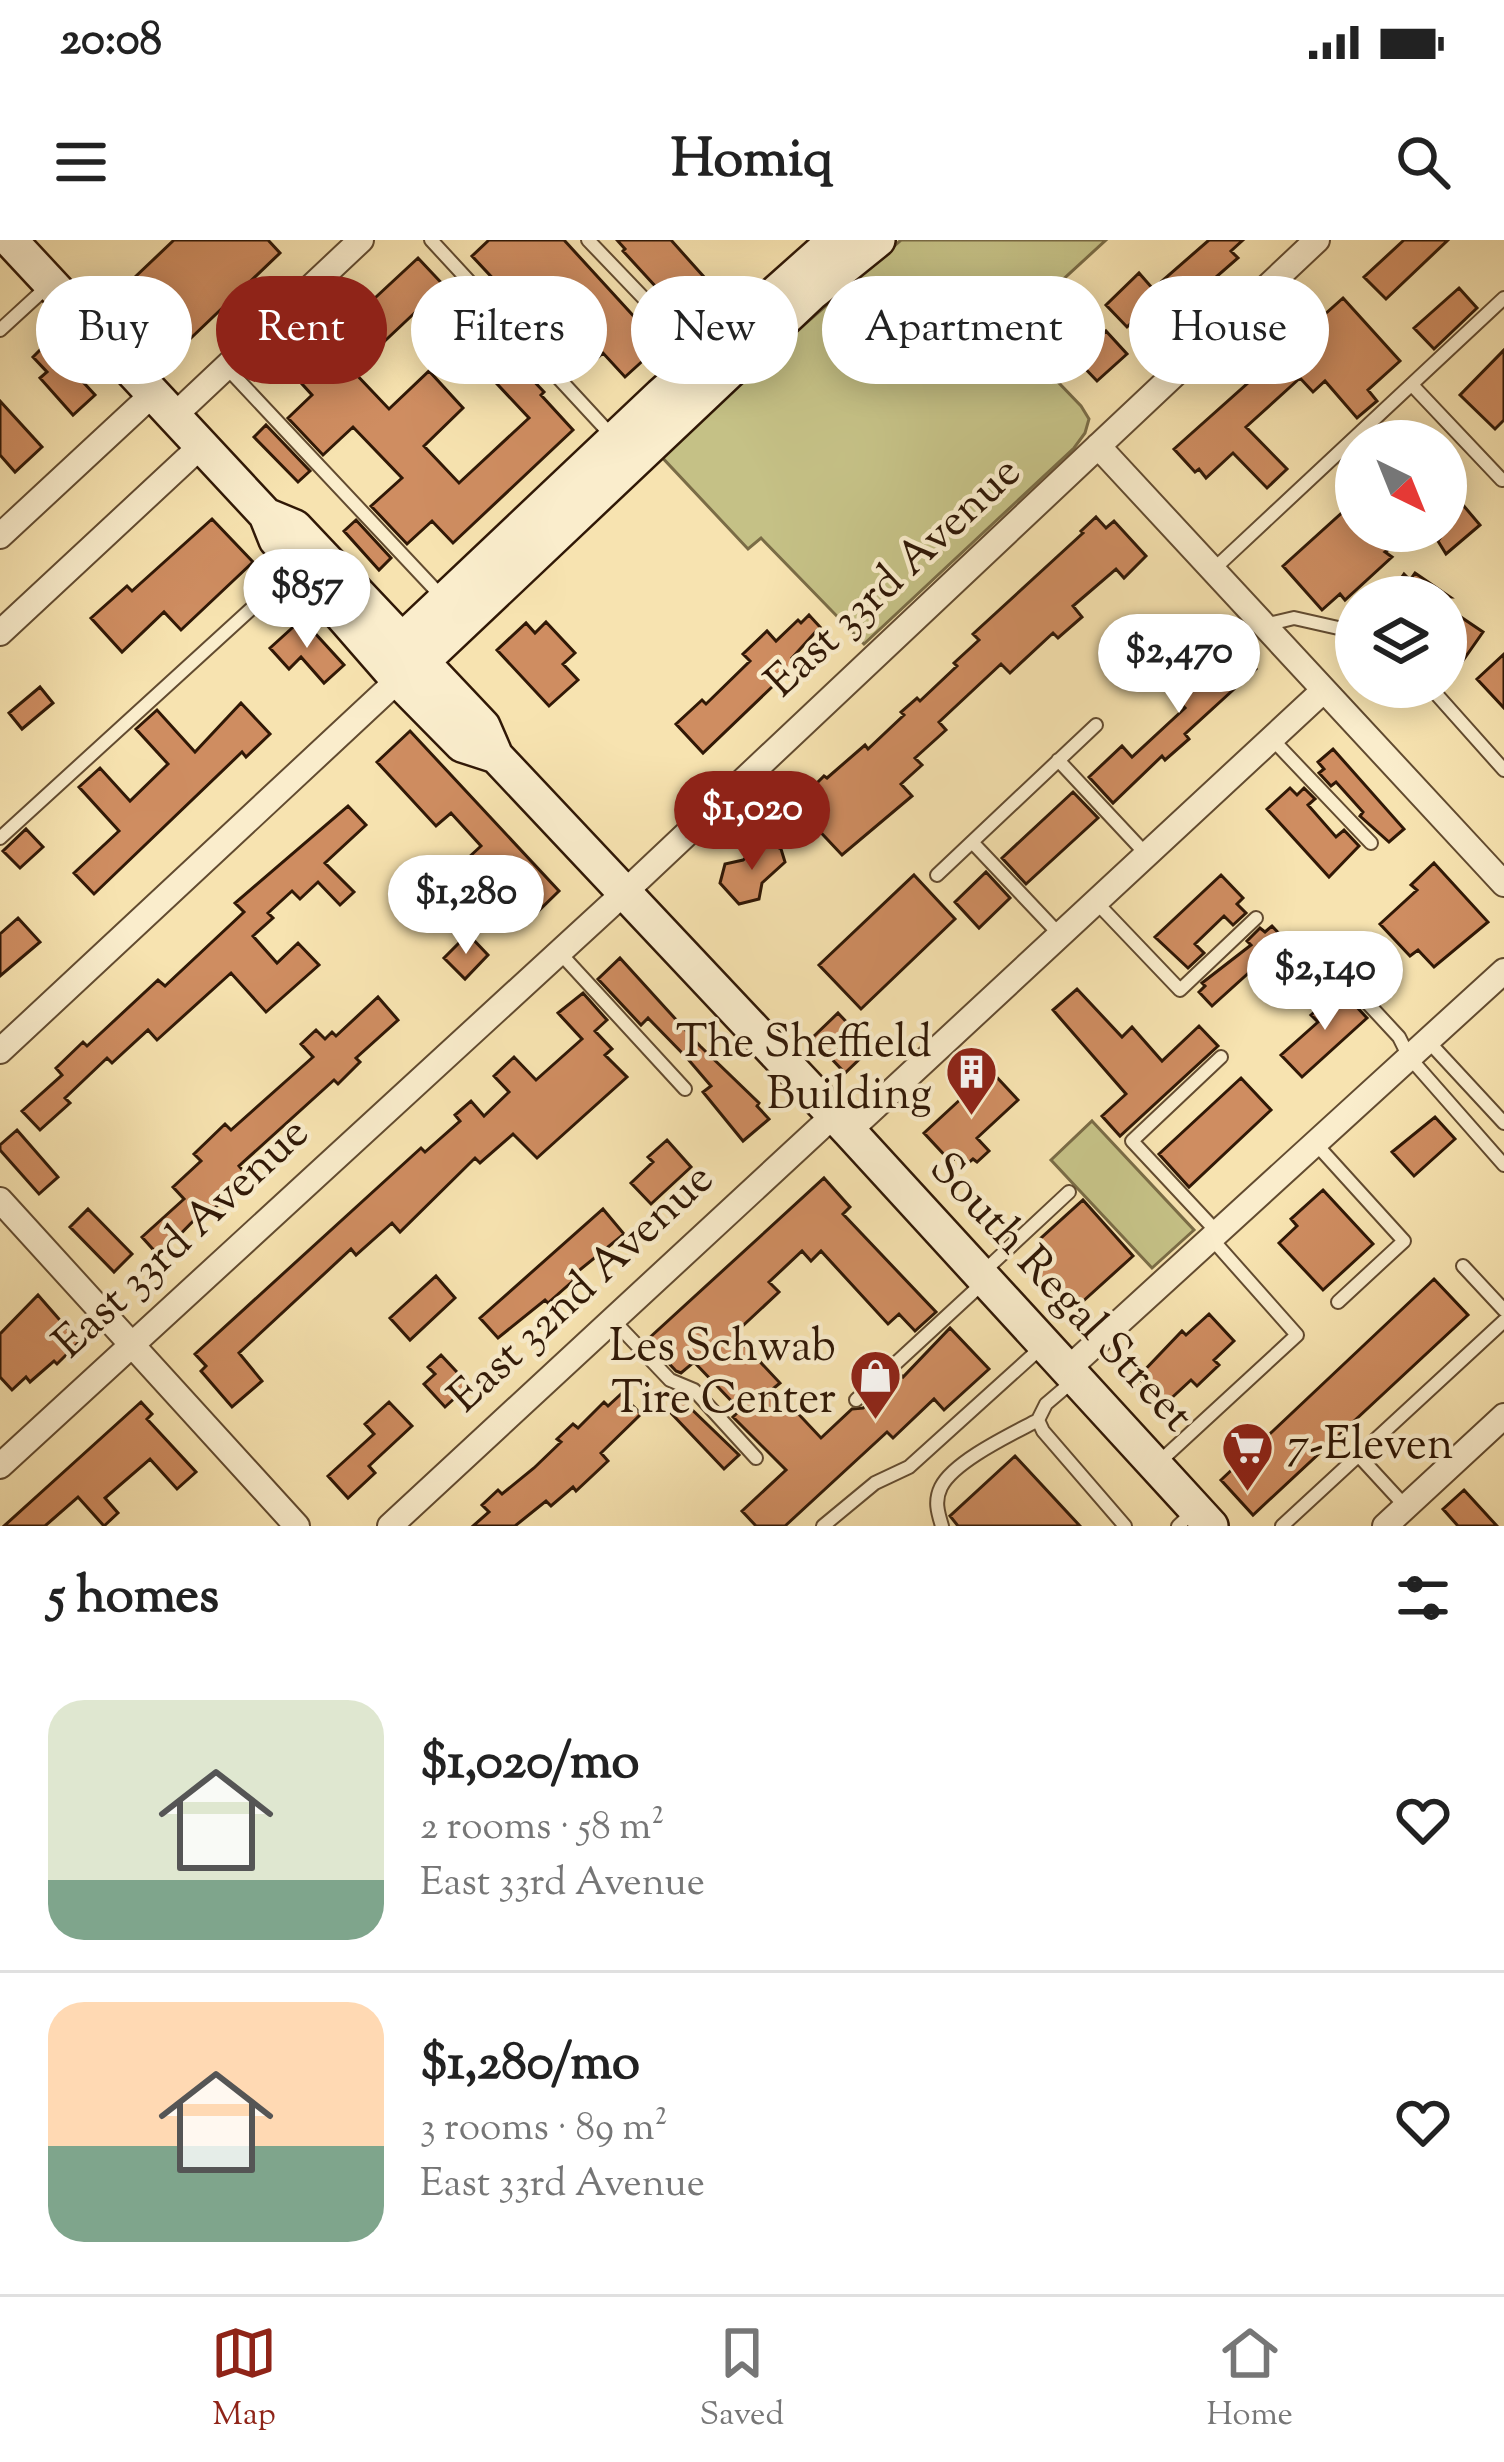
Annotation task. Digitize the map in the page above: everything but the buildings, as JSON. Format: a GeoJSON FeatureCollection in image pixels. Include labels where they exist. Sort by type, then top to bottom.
{"type":"FeatureCollection","features":[{"type":"Feature","properties":{"kind":"main road","name":"South Regal Street"},"geometry":{"type":"LineString","coordinates":[[10,240],[44,276]]}},
{"type":"Feature","properties":{"kind":"main road"},"geometry":{"type":"LineString","coordinates":[[795,276],[835,240]]}},
{"type":"Feature","properties":{"kind":"main road"},"geometry":{"type":"LineString","coordinates":[[400,663],[811,294],[878,240]]}},
{"type":"Feature","properties":{"kind":"main road","name":"South Regal Street"},"geometry":{"type":"LineString","coordinates":[[145,384],[266,515],[276,540],[298,566],[400,663],[483,726],[496,756],[1156,1465],[1195,1520]]}},
{"type":"Feature","properties":{"kind":"main road"},"geometry":{"type":"LineString","coordinates":[[400,663],[445,600],[674,384]]}},
{"type":"Feature","properties":{"kind":"main road","name":"South Regal Street"},"geometry":{"type":"LineString","coordinates":[[266,515],[295,527],[400,663],[426,708],[462,745],[496,756]]}},
{"type":"Feature","properties":{"kind":"street"},"geometry":{"type":"LineString","coordinates":[[323,276],[361,240]]}},
{"type":"Feature","properties":{"kind":"street","name":"East 33rd Avenue"},"geometry":{"type":"LineString","coordinates":[[0,1466],[625,892],[1317,240]]}},
{"type":"Feature","properties":{"kind":"street"},"geometry":{"type":"LineString","coordinates":[[0,536],[164,404],[216,373]]}},
{"type":"Feature","properties":{"kind":"street"},"geometry":{"type":"LineString","coordinates":[[0,632],[202,445]]}},
{"type":"Feature","properties":{"kind":"street"},"geometry":{"type":"LineString","coordinates":[[1098,446],[1500,872]]}},
{"type":"Feature","properties":{"kind":"street"},"geometry":{"type":"LineString","coordinates":[[0,1052],[400,663]]}},
{"type":"Feature","properties":{"kind":"street","name":"East 32nd Avenue"},"geometry":{"type":"LineString","coordinates":[[390,1526],[613,1319],[1060,935],[1324,690]]}},
{"type":"Feature","properties":{"kind":"street"},"geometry":{"type":"LineString","coordinates":[[1063,1364],[1214,1235],[1504,970]]}},
{"type":"Feature","properties":{"kind":"street"},"geometry":{"type":"LineString","coordinates":[[0,1200],[297,1526]]}},
{"type":"Feature","properties":{"kind":"street"},"geometry":{"type":"LineString","coordinates":[[1385,1526],[1504,1416]]}},
{"type":"Feature","properties":{"kind":"lane"},"geometry":{"type":"LineString","coordinates":[[431,240],[614,439]]}},
{"type":"Feature","properties":{"kind":"lane"},"geometry":{"type":"LineString","coordinates":[[588,240],[631,285]]}},
{"type":"Feature","properties":{"kind":"lane"},"geometry":{"type":"LineString","coordinates":[[0,330],[36,298]]}},
{"type":"Feature","properties":{"kind":"lane"},"geometry":{"type":"LineString","coordinates":[[1214,569],[1504,298]]}},
{"type":"Feature","properties":{"kind":"lane"},"geometry":{"type":"LineString","coordinates":[[242,384],[445,600]]}},
{"type":"Feature","properties":{"kind":"lane"},"geometry":{"type":"LineString","coordinates":[[1412,385],[1502,480]]}},
{"type":"Feature","properties":{"kind":"lane"},"geometry":{"type":"LineString","coordinates":[[0,838],[298,566]]}},
{"type":"Feature","properties":{"kind":"lane"},"geometry":{"type":"LineString","coordinates":[[1265,625],[1294,618],[1335,627]]}},
{"type":"Feature","properties":{"kind":"lane"},"geometry":{"type":"LineString","coordinates":[[1449,708],[1504,770]]}},
{"type":"Feature","properties":{"kind":"lane"},"geometry":{"type":"LineString","coordinates":[[937,875],[1096,725]]}},
{"type":"Feature","properties":{"kind":"lane"},"geometry":{"type":"LineString","coordinates":[[1272,739],[1371,843]]}},
{"type":"Feature","properties":{"kind":"lane"},"geometry":{"type":"LineString","coordinates":[[1058,760],[1147,854]]}},
{"type":"Feature","properties":{"kind":"lane"},"geometry":{"type":"LineString","coordinates":[[972,842],[1060,935]]}},
{"type":"Feature","properties":{"kind":"lane"},"geometry":{"type":"LineString","coordinates":[[1096,902],[1180,990],[1256,919]]}},
{"type":"Feature","properties":{"kind":"lane"},"geometry":{"type":"LineString","coordinates":[[559,952],[685,1089]]}},
{"type":"Feature","properties":{"kind":"lane"},"geometry":{"type":"LineString","coordinates":[[1335,968],[1399,1036],[1504,1123]]}},
{"type":"Feature","properties":{"kind":"lane"},"geometry":{"type":"LineString","coordinates":[[1418,1048],[1504,1165]]}},
{"type":"Feature","properties":{"kind":"lane"},"geometry":{"type":"LineString","coordinates":[[1156,1465],[1297,1335],[1132,1141],[1221,1057]]}},
{"type":"Feature","properties":{"kind":"lane"},"geometry":{"type":"LineString","coordinates":[[1315,1143],[1404,1241],[1338,1302]]}},
{"type":"Feature","properties":{"kind":"lane"},"geometry":{"type":"LineString","coordinates":[[856,1400],[1069,1192]]}},
{"type":"Feature","properties":{"kind":"lane"},"geometry":{"type":"LineString","coordinates":[[1463,1266],[1504,1310]]}},
{"type":"Feature","properties":{"kind":"lane"},"geometry":{"type":"LineString","coordinates":[[613,1319],[670,1380],[694,1390],[756,1458]]}},
{"type":"Feature","properties":{"kind":"lane"},"geometry":{"type":"LineString","coordinates":[[1282,1526],[1504,1321]]}},
{"type":"Feature","properties":{"kind":"lane"},"geometry":{"type":"LineString","coordinates":[[942,1526],[936,1508],[941,1486],[982,1452],[1038,1420],[1063,1364]]}},
{"type":"Feature","properties":{"kind":"lane"},"geometry":{"type":"LineString","coordinates":[[823,1526],[874,1483],[909,1466],[1063,1364]]}},
{"type":"Feature","properties":{"kind":"lane"},"geometry":{"type":"LineString","coordinates":[[1038,1420],[1125,1526]]}},
{"type":"Feature","properties":{"kind":"lane"},"geometry":{"type":"LineString","coordinates":[[1359,1456],[1406,1507]]}},
{"type":"Feature","properties":{"kind":"shaded area"},"geometry":{"type":"Polygon","coordinates":[[[901,240],[1106,240],[1067,276],[860,276],[901,240]]]}},
{"type":"Feature","properties":{"kind":"shaded area"},"geometry":{"type":"Polygon","coordinates":[[[822,309],[822,384],[1060,384],[1089,419],[1074,448],[864,644],[761,538],[748,549],[658,453],[737,384],[798,384],[798,330],[822,309]]]}},
{"type":"Feature","properties":{"kind":"shaded area"},"geometry":{"type":"Polygon","coordinates":[[[1092,1121],[1194,1230],[1152,1268],[1051,1160],[1092,1121]]]}},
{"type":"Feature","properties":{"kind":"place","name":"The Sheffield Building"},"geometry":{"type":"Point","coordinates":[971,1117]}},
{"type":"Feature","properties":{"kind":"place","name":"Les Schwab Tire Center"},"geometry":{"type":"Point","coordinates":[875,1421]}},
{"type":"Feature","properties":{"kind":"place","name":"7-Eleven"},"geometry":{"type":"Point","coordinates":[1248,1493]}}]}
